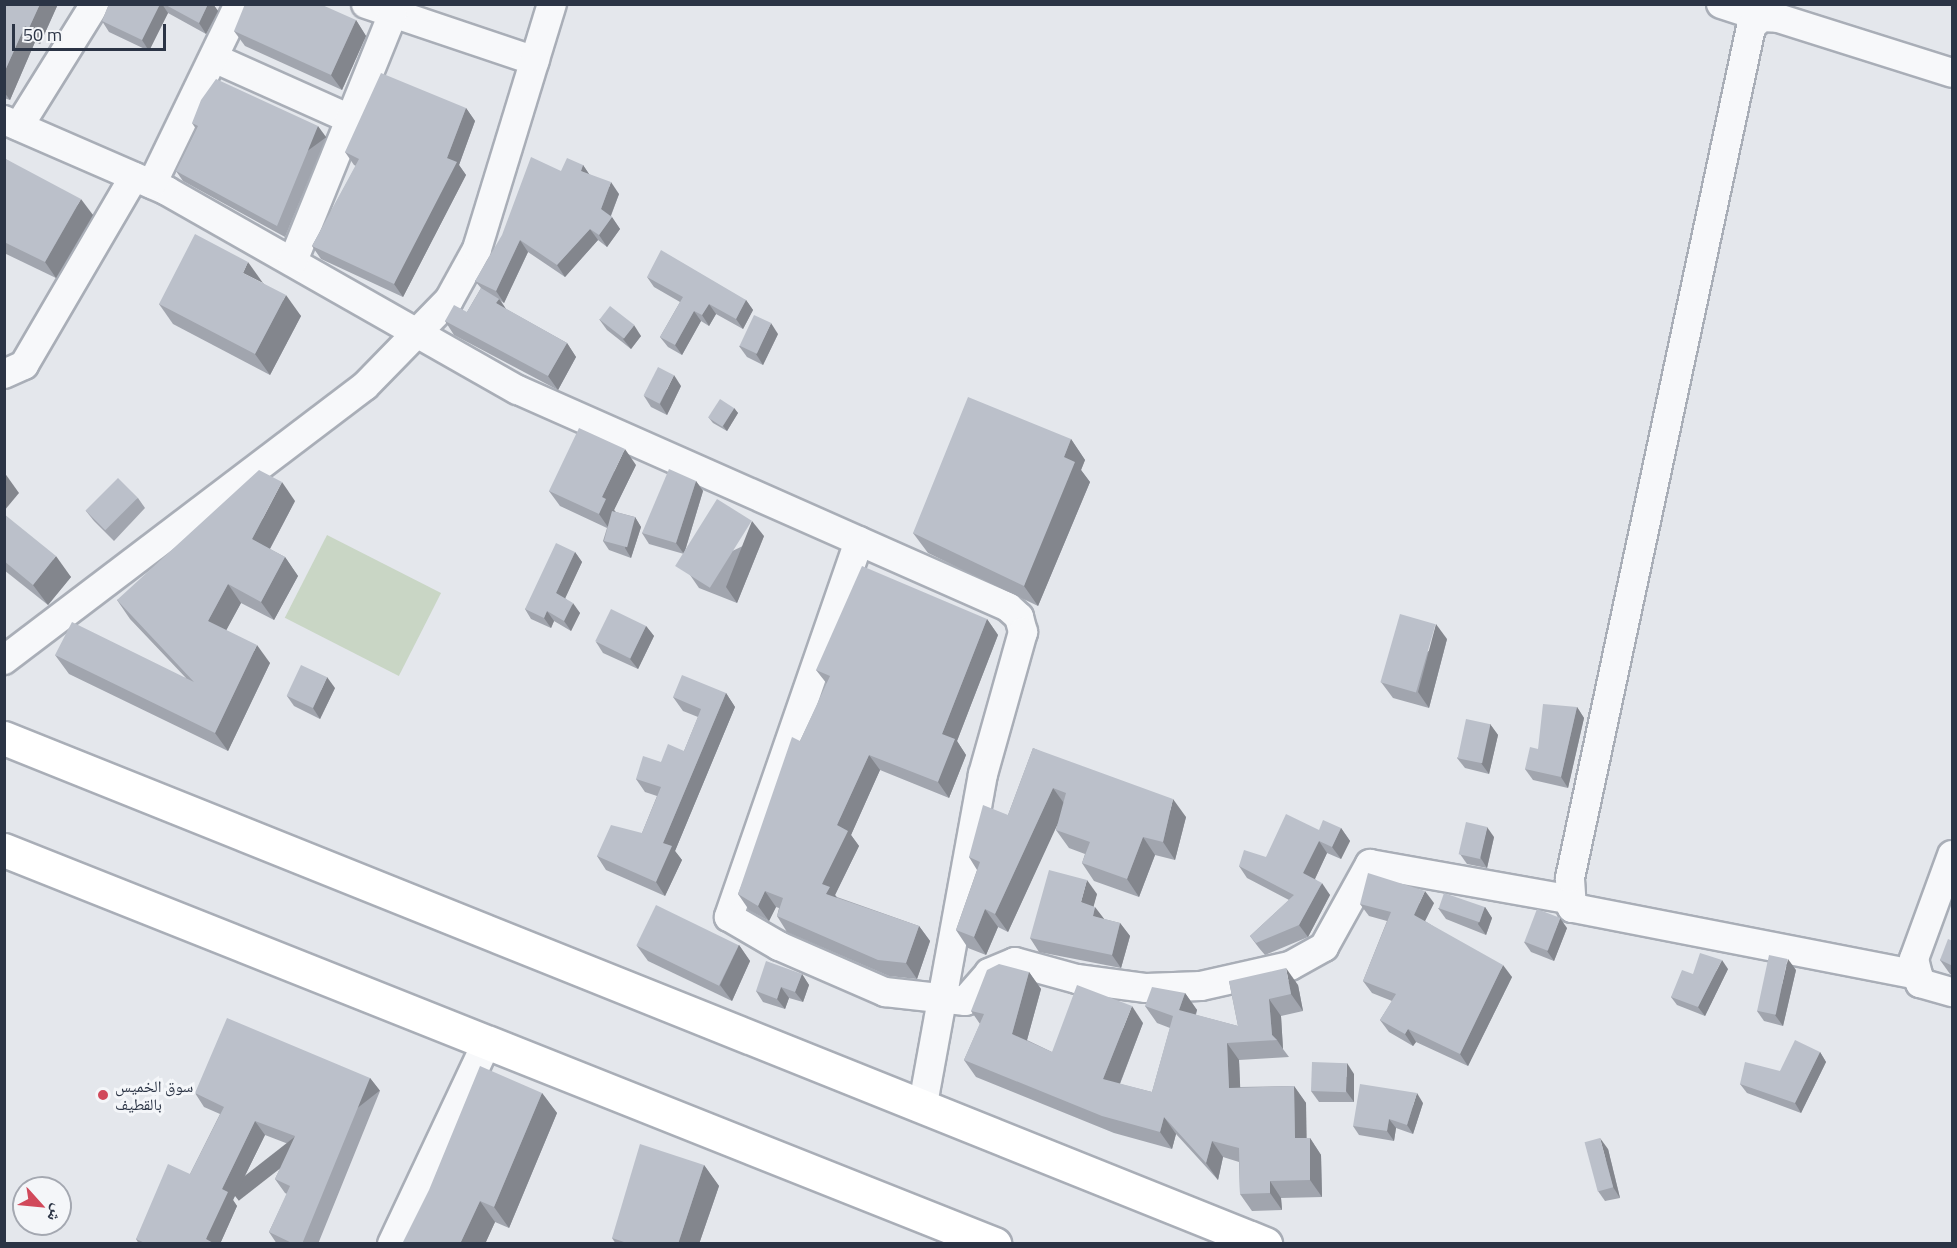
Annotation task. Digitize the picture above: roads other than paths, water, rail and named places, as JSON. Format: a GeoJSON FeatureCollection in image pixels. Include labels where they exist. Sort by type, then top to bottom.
{"type":"FeatureCollection","features":[{"type":"Feature","properties":{"kind":"main road"},"geometry":{"type":"LineString","coordinates":[[4,738],[1265,1244]]}},
{"type":"Feature","properties":{"kind":"main road"},"geometry":{"type":"LineString","coordinates":[[4,850],[994,1244]]}},
{"type":"Feature","properties":{"kind":"street"},"geometry":{"type":"LineString","coordinates":[[95,4],[12,123],[143,180],[293,261],[418,335],[518,390],[1008,607],[1019,617],[1023,632],[983,774],[923,1105]]}},
{"type":"Feature","properties":{"kind":"street"},"geometry":{"type":"LineString","coordinates":[[4,374],[24,365],[143,180],[216,59],[239,4]]}},
{"type":"Feature","properties":{"kind":"street"},"geometry":{"type":"LineString","coordinates":[[366,4],[535,61]]}},
{"type":"Feature","properties":{"kind":"street"},"geometry":{"type":"LineString","coordinates":[[4,660],[365,386],[418,335],[448,300],[477,249],[552,4]]}},
{"type":"Feature","properties":{"kind":"street"},"geometry":{"type":"LineString","coordinates":[[1721,4],[1763,10],[1953,73]]}},
{"type":"Feature","properties":{"kind":"street"},"geometry":{"type":"LineString","coordinates":[[1572,908],[1570,878],[1727,130],[1751,27],[1763,10]]}},
{"type":"Feature","properties":{"kind":"street"},"geometry":{"type":"LineString","coordinates":[[293,261],[393,14]]}},
{"type":"Feature","properties":{"kind":"street"},"geometry":{"type":"LineString","coordinates":[[216,59],[350,119]]}},
{"type":"Feature","properties":{"kind":"street"},"geometry":{"type":"LineString","coordinates":[[859,541],[729,917],[885,992],[965,1001],[989,972],[1015,962],[1077,979],[1146,988],[1201,986],[1290,966],[1324,947],[1370,864],[1567,899],[1572,908],[1918,975]]}},
{"type":"Feature","properties":{"kind":"street"},"geometry":{"type":"LineString","coordinates":[[1953,855],[1914,959],[1920,983],[1953,992]]}},
{"type":"Feature","properties":{"kind":"street"},"geometry":{"type":"LineString","coordinates":[[392,1244],[487,1042]]}},
{"type":"Feature","properties":{"kind":"place","name":"سوق الخميس بالقطيف"},"geometry":{"type":"Point","coordinates":[103,1095]}}]}
